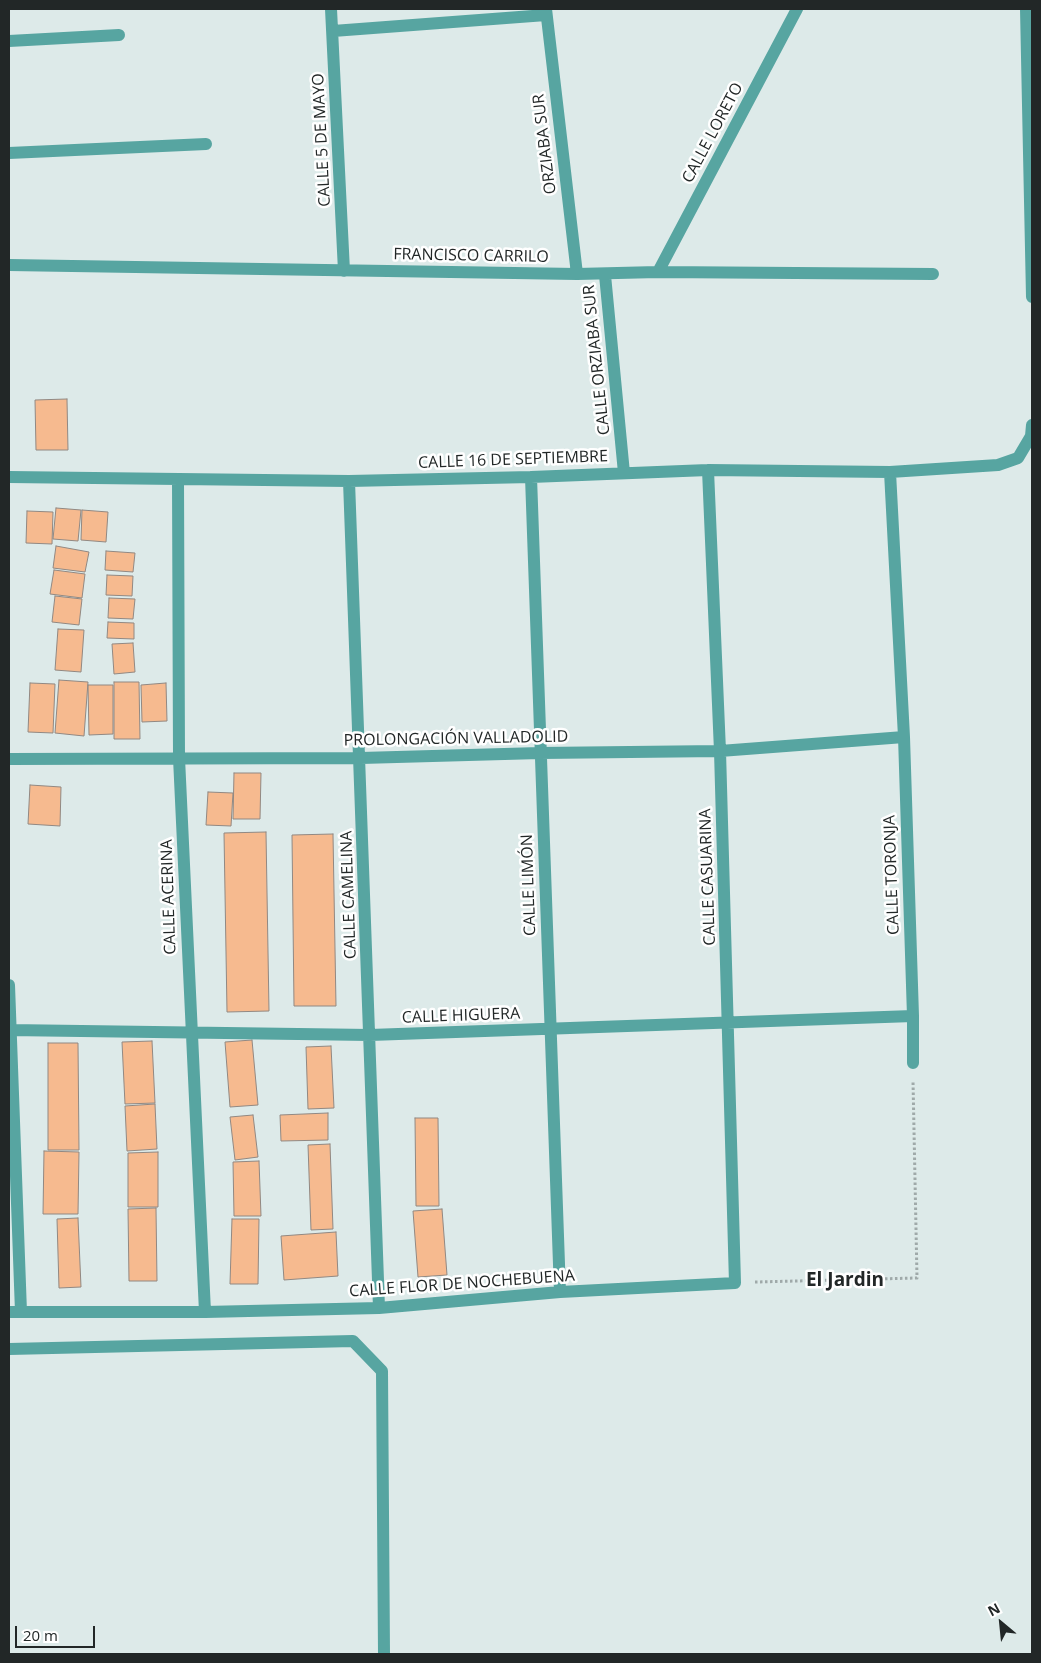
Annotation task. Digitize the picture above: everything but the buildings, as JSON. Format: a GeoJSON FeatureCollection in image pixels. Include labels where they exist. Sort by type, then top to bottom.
{"type":"FeatureCollection","features":[{"type":"Feature","properties":{"kind":"street","name":"CALLE 5 DE MAYO"},"geometry":{"type":"LineString","coordinates":[[331,9],[344,270]]}},
{"type":"Feature","properties":{"kind":"street","name":"CALLE LORETO"},"geometry":{"type":"LineString","coordinates":[[658,272],[797,9]]}},
{"type":"Feature","properties":{"kind":"street"},"geometry":{"type":"LineString","coordinates":[[1026,9],[1032,297]]}},
{"type":"Feature","properties":{"kind":"street"},"geometry":{"type":"LineString","coordinates":[[333,30],[546,12]]}},
{"type":"Feature","properties":{"kind":"street","name":"ORZIABA SUR"},"geometry":{"type":"LineString","coordinates":[[546,12],[577,274]]}},
{"type":"Feature","properties":{"kind":"street"},"geometry":{"type":"LineString","coordinates":[[9,41],[119,35]]}},
{"type":"Feature","properties":{"kind":"street"},"geometry":{"type":"LineString","coordinates":[[9,153],[206,144]]}},
{"type":"Feature","properties":{"kind":"street","name":"FRANCISCO CARRILO"},"geometry":{"type":"LineString","coordinates":[[9,265],[605,275],[658,272],[933,274]]}},
{"type":"Feature","properties":{"kind":"street","name":"CALLE ORZIABA SUR"},"geometry":{"type":"LineString","coordinates":[[605,275],[624,473]]}},
{"type":"Feature","properties":{"kind":"street","name":"CALLE 16 DE SEPTIEMBRE"},"geometry":{"type":"LineString","coordinates":[[9,477],[349,481],[531,477],[708,470],[890,472],[998,465],[1018,458],[1031,436],[1032,425]]}},
{"type":"Feature","properties":{"kind":"street","name":"CALLE CASUARINA"},"geometry":{"type":"LineString","coordinates":[[708,470],[720,751],[735,1283]]}},
{"type":"Feature","properties":{"kind":"street","name":"CALLE TORONJA"},"geometry":{"type":"LineString","coordinates":[[890,472],[904,737],[913,1063]]}},
{"type":"Feature","properties":{"kind":"street","name":"CALLE LIMÓN"},"geometry":{"type":"LineString","coordinates":[[531,477],[560,1292]]}},
{"type":"Feature","properties":{"kind":"street","name":"CALLE ACERINA"},"geometry":{"type":"LineString","coordinates":[[178,480],[180,758],[205,1312]]}},
{"type":"Feature","properties":{"kind":"street","name":"CALLE CAMELINA"},"geometry":{"type":"LineString","coordinates":[[349,481],[361,758],[379,1308]]}},
{"type":"Feature","properties":{"kind":"street","name":"PROLONGACIÓN VALLADOLID"},"geometry":{"type":"LineString","coordinates":[[9,759],[361,758],[540,753],[720,751],[904,737]]}},
{"type":"Feature","properties":{"kind":"street"},"geometry":{"type":"LineString","coordinates":[[9,986],[15,1312]]}},
{"type":"Feature","properties":{"kind":"street","name":"CALLE HIGUERA"},"geometry":{"type":"LineString","coordinates":[[9,1030],[191,1031],[370,1035],[913,1016]]}},
{"type":"Feature","properties":{"kind":"street","name":"CALLE FLOR DE NOCHEBUENA"},"geometry":{"type":"LineString","coordinates":[[15,1312],[205,1312],[379,1308],[560,1292],[735,1283]]}},
{"type":"Feature","properties":{"kind":"street"},"geometry":{"type":"LineString","coordinates":[[9,1349],[353,1340],[382,1371],[384,1654]]}},
{"type":"Feature","properties":{"kind":"path"},"geometry":{"type":"LineString","coordinates":[[735,1283],[916,1278],[913,1063]]}},
{"type":"Feature","properties":{"kind":"district","name":"El Jardin"},"geometry":{"type":"Point","coordinates":[845,1281]}}]}
